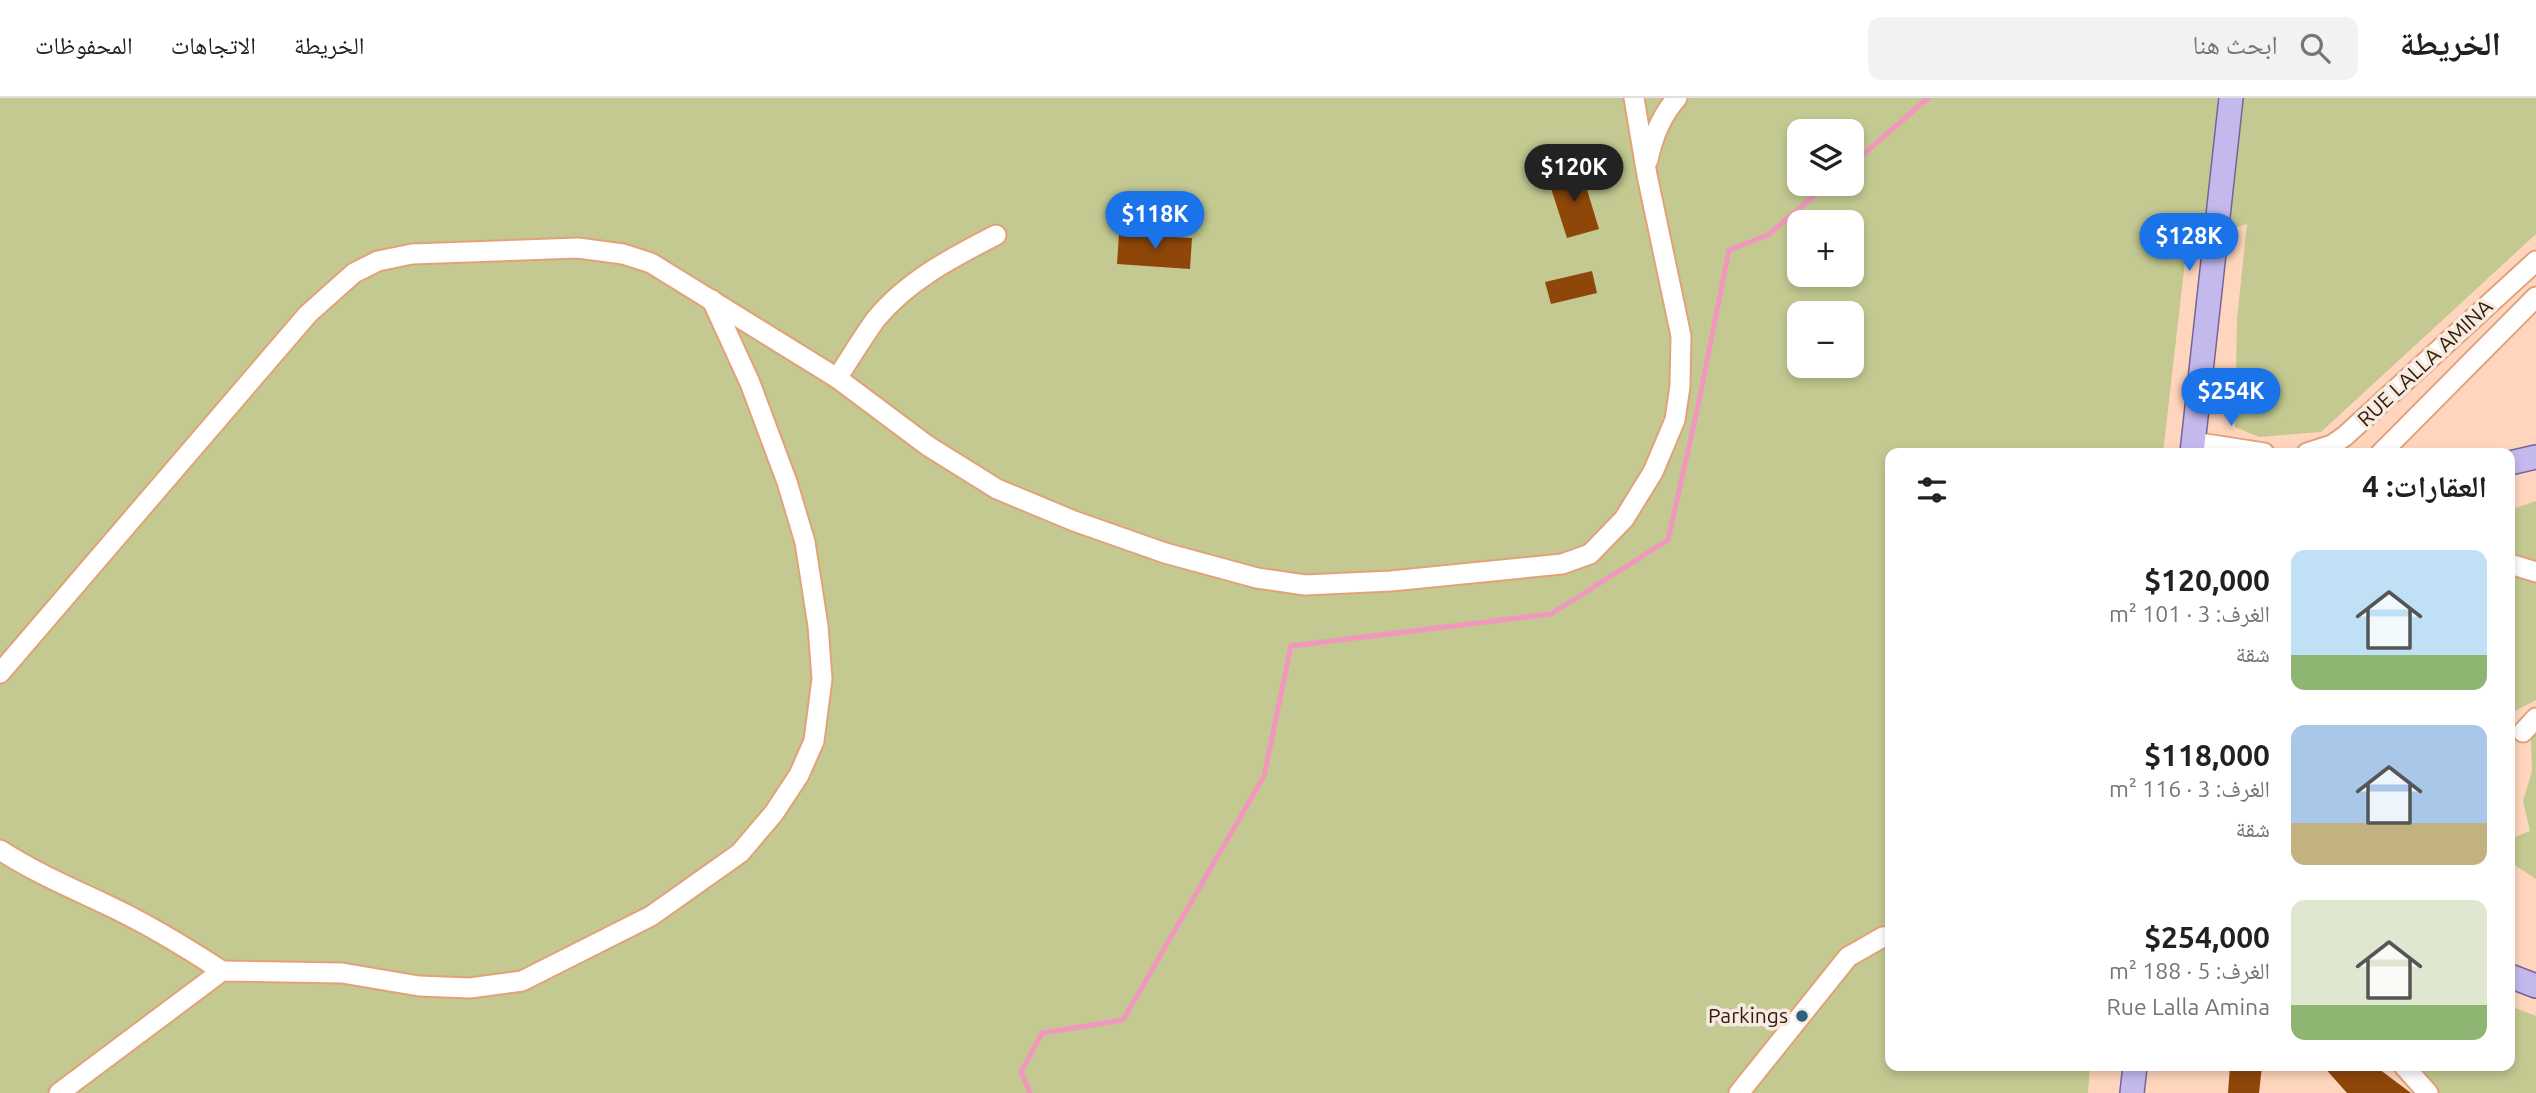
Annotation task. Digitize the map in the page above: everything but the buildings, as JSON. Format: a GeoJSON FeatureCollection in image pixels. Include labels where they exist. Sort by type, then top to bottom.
{"type":"FeatureCollection","features":[{"type":"Feature","properties":{"kind":"main road"},"geometry":{"type":"LineString","coordinates":[[2192,448],[2231,98]]}},
{"type":"Feature","properties":{"kind":"main road"},"geometry":{"type":"LineString","coordinates":[[2515,462],[2536,457]]}},
{"type":"Feature","properties":{"kind":"main road"},"geometry":{"type":"LineString","coordinates":[[2515,978],[2536,986]]}},
{"type":"Feature","properties":{"kind":"main road"},"geometry":{"type":"LineString","coordinates":[[2132,1093],[2134,1071]]}},
{"type":"Feature","properties":{"kind":"street"},"geometry":{"type":"LineString","coordinates":[[0,673],[308,314],[354,273],[378,261],[412,254],[578,248],[623,254],[652,264],[837,378],[928,446],[997,489],[1074,521],[1165,553],[1256,578],[1305,585],[1391,582],[1562,564],[1590,554],[1624,519],[1653,471],[1675,420],[1680,386],[1681,336],[1647,175],[1634,98]]}},
{"type":"Feature","properties":{"kind":"street"},"geometry":{"type":"LineString","coordinates":[[1647,175],[1653,138],[1662,117],[1677,98]]}},
{"type":"Feature","properties":{"kind":"street"},"geometry":{"type":"LineString","coordinates":[[837,378],[877,318],[902,293],[951,258],[996,235]]}},
{"type":"Feature","properties":{"kind":"street","name":"RUE LALLA AMINA"},"geometry":{"type":"LineString","coordinates":[[2323,448],[2345,436],[2536,261]]}},
{"type":"Feature","properties":{"kind":"street"},"geometry":{"type":"LineString","coordinates":[[2386,448],[2536,297]]}},
{"type":"Feature","properties":{"kind":"street"},"geometry":{"type":"LineString","coordinates":[[0,850],[28,869],[106,904],[170,937],[222,971],[342,973],[419,986],[470,988],[522,981],[651,916],[740,853],[774,813],[799,775],[814,741],[822,679],[818,626],[805,542],[787,482],[750,383],[712,300]]}},
{"type":"Feature","properties":{"kind":"street"},"geometry":{"type":"LineString","coordinates":[[2515,566],[2536,572]]}},
{"type":"Feature","properties":{"kind":"street"},"geometry":{"type":"LineString","coordinates":[[1739,1093],[1848,957],[1885,937]]}},
{"type":"Feature","properties":{"kind":"street"},"geometry":{"type":"LineString","coordinates":[[59,1093],[222,971]]}},
{"type":"Feature","properties":{"kind":"street"},"geometry":{"type":"LineString","coordinates":[[2408,1071],[2428,1093]]}},
{"type":"Feature","properties":{"kind":"green space"},"geometry":{"type":"Polygon","coordinates":[[[0,98],[2536,98],[2536,234],[2321,432],[2259,437],[2235,427],[2237,319],[2247,224],[2187,244],[2164,448],[1885,448],[1885,1071],[2090,1071],[2088,1093],[0,1093],[0,98]]]}},
{"type":"Feature","properties":{"kind":"green space"},"geometry":{"type":"Polygon","coordinates":[[[2536,501],[2536,700],[2515,711],[2515,508],[2536,501]]]}},
{"type":"Feature","properties":{"kind":"green space"},"geometry":{"type":"Polygon","coordinates":[[[2536,732],[2536,879],[2515,865],[2515,837],[2530,831],[2523,801],[2532,771],[2531,737],[2536,732]]]}},
{"type":"Feature","properties":{"kind":"green space"},"geometry":{"type":"Polygon","coordinates":[[[2515,1008],[2536,1016],[2536,1093],[2439,1093],[2419,1071],[2515,1071],[2515,1008]]]}},
{"type":"Feature","properties":{"kind":"waterway"},"geometry":{"type":"LineString","coordinates":[[1864,154],[1928,98]]}},
{"type":"Feature","properties":{"kind":"waterway"},"geometry":{"type":"LineString","coordinates":[[1030,1093],[1021,1072],[1042,1033],[1123,1020],[1264,776],[1291,646],[1551,614],[1668,540],[1729,250],[1768,235],[1814,196]]}},
{"type":"Feature","properties":{"kind":"place","name":"Parkings"},"geometry":{"type":"Point","coordinates":[1802,1016]}}]}
